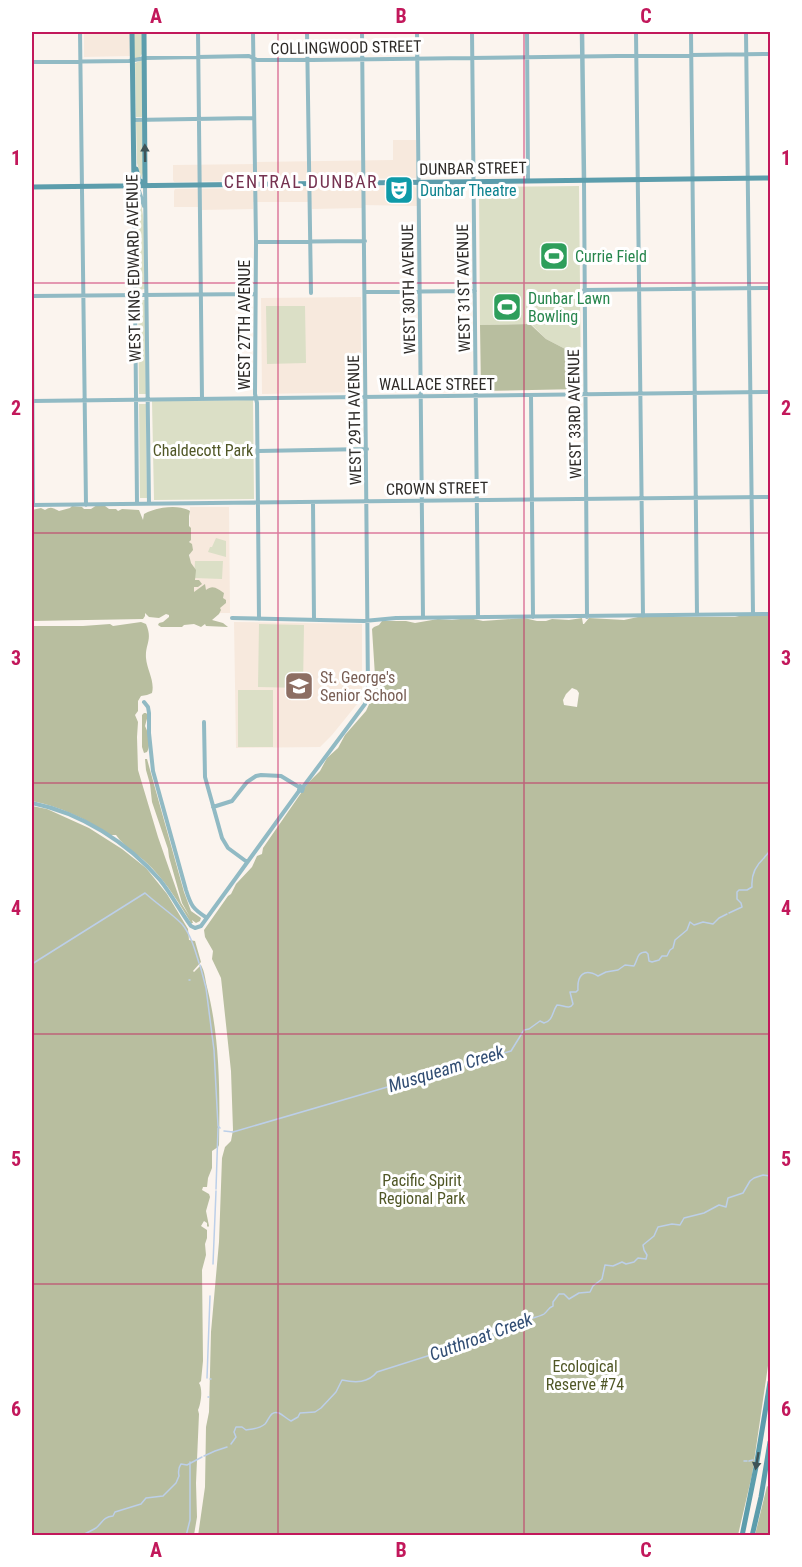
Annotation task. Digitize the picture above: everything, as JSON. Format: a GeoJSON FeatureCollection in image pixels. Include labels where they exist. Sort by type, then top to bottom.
{"type":"FeatureCollection","features":[{"type":"Feature","properties":{"kind":"main road","name":"WEST KING EDWARD AVENUE"},"geometry":{"type":"LineString","coordinates":[[132,32],[134,185]]}},
{"type":"Feature","properties":{"kind":"main road","name":"WEST KING EDWARD AVENUE"},"geometry":{"type":"LineString","coordinates":[[144,32],[145,185]]}},
{"type":"Feature","properties":{"kind":"main road"},"geometry":{"type":"LineString","coordinates":[[134,164],[139,180],[145,185]]}},
{"type":"Feature","properties":{"kind":"main road","name":"DUNBAR STREET"},"geometry":{"type":"LineString","coordinates":[[32,187],[771,178]]}},
{"type":"Feature","properties":{"kind":"main road"},"geometry":{"type":"LineString","coordinates":[[742,1536],[771,1382]]}},
{"type":"Feature","properties":{"kind":"main road"},"geometry":{"type":"LineString","coordinates":[[752,1536],[771,1442]]}},
{"type":"Feature","properties":{"kind":"street"},"geometry":{"type":"LineString","coordinates":[[80,32],[86,505]]}},
{"type":"Feature","properties":{"kind":"street"},"geometry":{"type":"LineString","coordinates":[[198,32],[202,399]]}},
{"type":"Feature","properties":{"kind":"street","name":"WEST 27TH AVENUE"},"geometry":{"type":"LineString","coordinates":[[253,32],[259,619]]}},
{"type":"Feature","properties":{"kind":"street"},"geometry":{"type":"LineString","coordinates":[[308,32],[311,293]]}},
{"type":"Feature","properties":{"kind":"street","name":"WEST 29TH AVENUE"},"geometry":{"type":"LineString","coordinates":[[207,918],[300,788],[339,739],[367,698],[369,687],[362,32]]}},
{"type":"Feature","properties":{"kind":"street","name":"WEST 30TH AVENUE"},"geometry":{"type":"LineString","coordinates":[[417,32],[423,618]]}},
{"type":"Feature","properties":{"kind":"street","name":"WEST 31ST AVENUE"},"geometry":{"type":"LineString","coordinates":[[472,32],[478,617]]}},
{"type":"Feature","properties":{"kind":"street"},"geometry":{"type":"LineString","coordinates":[[527,32],[528,181]]}},
{"type":"Feature","properties":{"kind":"street","name":"WEST 33RD AVENUE"},"geometry":{"type":"LineString","coordinates":[[582,32],[587,617]]}},
{"type":"Feature","properties":{"kind":"street"},"geometry":{"type":"LineString","coordinates":[[636,32],[643,616]]}},
{"type":"Feature","properties":{"kind":"street"},"geometry":{"type":"LineString","coordinates":[[691,32],[697,615]]}},
{"type":"Feature","properties":{"kind":"street"},"geometry":{"type":"LineString","coordinates":[[746,32],[753,614]]}},
{"type":"Feature","properties":{"kind":"street","name":"COLLINGWOOD STREET"},"geometry":{"type":"LineString","coordinates":[[32,62],[249,56],[257,60],[308,60],[771,54]]}},
{"type":"Feature","properties":{"kind":"street"},"geometry":{"type":"LineString","coordinates":[[133,120],[254,118]]}},
{"type":"Feature","properties":{"kind":"street"},"geometry":{"type":"LineString","coordinates":[[134,185],[139,191],[146,216]]}},
{"type":"Feature","properties":{"kind":"street","name":"WEST KING EDWARD AVENUE"},"geometry":{"type":"LineString","coordinates":[[134,185],[137,503]]}},
{"type":"Feature","properties":{"kind":"street","name":"WEST KING EDWARD AVENUE"},"geometry":{"type":"LineString","coordinates":[[145,185],[149,504]]}},
{"type":"Feature","properties":{"kind":"street"},"geometry":{"type":"LineString","coordinates":[[256,242],[364,241]]}},
{"type":"Feature","properties":{"kind":"street"},"geometry":{"type":"LineString","coordinates":[[585,290],[771,288]]}},
{"type":"Feature","properties":{"kind":"street"},"geometry":{"type":"LineString","coordinates":[[365,292],[475,291]]}},
{"type":"Feature","properties":{"kind":"street"},"geometry":{"type":"LineString","coordinates":[[32,296],[254,294]]}},
{"type":"Feature","properties":{"kind":"street"},"geometry":{"type":"LineString","coordinates":[[32,333],[32,505]]}},
{"type":"Feature","properties":{"kind":"street","name":"WALLACE STREET"},"geometry":{"type":"LineString","coordinates":[[32,401],[771,392]]}},
{"type":"Feature","properties":{"kind":"street"},"geometry":{"type":"LineString","coordinates":[[531,395],[533,617]]}},
{"type":"Feature","properties":{"kind":"street"},"geometry":{"type":"LineString","coordinates":[[258,451],[366,449]]}},
{"type":"Feature","properties":{"kind":"street","name":"CROWN STREET"},"geometry":{"type":"LineString","coordinates":[[32,505],[771,497]]}},
{"type":"Feature","properties":{"kind":"street"},"geometry":{"type":"LineString","coordinates":[[313,502],[314,620]]}},
{"type":"Feature","properties":{"kind":"street"},"geometry":{"type":"LineString","coordinates":[[232,618],[368,620],[771,614]]}},
{"type":"Feature","properties":{"kind":"street"},"geometry":{"type":"LineString","coordinates":[[32,803],[61,811],[86,822],[136,855],[161,882],[191,926],[198,928],[201,926],[207,918],[195,910],[191,904],[153,771],[148,734],[149,713],[144,702]]}},
{"type":"Feature","properties":{"kind":"street"},"geometry":{"type":"LineString","coordinates":[[204,722],[205,777],[224,843],[247,862]]}},
{"type":"Feature","properties":{"kind":"street"},"geometry":{"type":"LineString","coordinates":[[213,807],[232,801],[247,782],[256,776],[280,776],[300,788]]}},
{"type":"Feature","properties":{"kind":"shaded area"},"geometry":{"type":"Polygon","coordinates":[[[84,32],[130,32],[130,56],[84,57],[84,32]]]}},
{"type":"Feature","properties":{"kind":"shaded area"},"geometry":{"type":"Polygon","coordinates":[[[393,140],[416,140],[416,178],[174,182],[173,180],[173,165],[393,160],[393,140]]]}},
{"type":"Feature","properties":{"kind":"shaded area"},"geometry":{"type":"Polygon","coordinates":[[[414,186],[417,189],[417,206],[362,205],[362,208],[312,209],[311,202],[253,202],[253,209],[201,210],[201,207],[174,207],[175,189],[414,186]]]}},
{"type":"Feature","properties":{"kind":"shaded area"},"geometry":{"type":"Polygon","coordinates":[[[361,297],[361,392],[262,394],[261,298],[361,297]]]}},
{"type":"Feature","properties":{"kind":"shaded area"},"geometry":{"type":"Polygon","coordinates":[[[190,507],[229,507],[230,613],[190,613],[190,507]]]}},
{"type":"Feature","properties":{"kind":"shaded area","name":"St. George's Senior School"},"geometry":{"type":"Polygon","coordinates":[[[234,622],[362,624],[362,698],[320,747],[236,748],[234,622]]]}},
{"type":"Feature","properties":{"kind":"green space"},"geometry":{"type":"Polygon","coordinates":[[[134,32],[142,32],[142,54],[139,58],[134,58],[134,32]]]}},
{"type":"Feature","properties":{"kind":"green space"},"geometry":{"type":"Polygon","coordinates":[[[142,60],[142,117],[136,117],[135,63],[142,60]]]}},
{"type":"Feature","properties":{"kind":"green space"},"geometry":{"type":"Polygon","coordinates":[[[136,122],[142,122],[143,173],[141,179],[137,163],[136,122]]]}},
{"type":"Feature","properties":{"kind":"green space"},"geometry":{"type":"Polygon","coordinates":[[[579,186],[581,389],[573,353],[546,339],[531,324],[480,325],[479,187],[579,186]]]}},
{"type":"Feature","properties":{"kind":"green space"},"geometry":{"type":"Polygon","coordinates":[[[138,193],[144,228],[145,289],[137,290],[137,196],[138,193]]]}},
{"type":"Feature","properties":{"kind":"green space"},"geometry":{"type":"Polygon","coordinates":[[[138,300],[145,300],[146,394],[139,394],[138,300]]]}},
{"type":"Feature","properties":{"kind":"green space"},"geometry":{"type":"Polygon","coordinates":[[[266,306],[305,306],[306,363],[267,364],[266,306]]]}},
{"type":"Feature","properties":{"kind":"green space"},"geometry":{"type":"Polygon","coordinates":[[[530,324],[546,339],[573,353],[581,389],[481,391],[480,325],[530,324]]]}},
{"type":"Feature","properties":{"kind":"green space","name":"Chaldecott Park"},"geometry":{"type":"Polygon","coordinates":[[[253,400],[254,499],[154,500],[152,401],[253,400]]]}},
{"type":"Feature","properties":{"kind":"green space"},"geometry":{"type":"Polygon","coordinates":[[[139,404],[146,404],[147,498],[140,498],[139,404]]]}},
{"type":"Feature","properties":{"kind":"green space"},"geometry":{"type":"Polygon","coordinates":[[[97,505],[118,511],[122,509],[139,510],[143,520],[144,514],[161,508],[174,507],[190,511],[191,540],[189,542],[193,550],[189,555],[196,570],[195,580],[199,580],[202,584],[194,587],[194,592],[205,584],[206,590],[213,587],[224,593],[223,598],[226,603],[212,620],[228,627],[206,626],[205,624],[201,627],[194,624],[182,627],[161,627],[159,623],[169,615],[166,614],[159,618],[149,617],[145,613],[143,619],[32,621],[32,510],[54,508],[59,511],[72,506],[91,509],[97,505]]]}},
{"type":"Feature","properties":{"kind":"green space"},"geometry":{"type":"Polygon","coordinates":[[[216,538],[226,541],[226,557],[208,552],[216,538]]]}},
{"type":"Feature","properties":{"kind":"green space"},"geometry":{"type":"Polygon","coordinates":[[[195,561],[223,561],[222,579],[194,578],[195,561]]]}},
{"type":"Feature","properties":{"kind":"green space","name":"Pacific Spirit Regional Park"},"geometry":{"type":"Polygon","coordinates":[[[770,615],[770,1352],[752,1475],[738,1535],[198,1536],[205,1487],[206,1427],[209,1412],[211,1332],[219,1242],[222,1158],[225,1147],[231,1141],[233,1130],[231,1071],[221,978],[212,959],[213,951],[205,937],[204,930],[236,884],[252,867],[257,856],[262,854],[263,848],[308,783],[320,771],[327,758],[338,748],[345,735],[366,711],[372,698],[392,696],[390,692],[378,695],[374,689],[372,629],[382,621],[415,623],[438,619],[469,618],[483,621],[524,618],[546,621],[582,618],[584,624],[589,618],[624,620],[638,617],[770,615]],[[572,688],[566,694],[563,700],[564,705],[577,707],[579,693],[572,688]]]}},
{"type":"Feature","properties":{"kind":"green space"},"geometry":{"type":"Polygon","coordinates":[[[141,622],[146,624],[149,634],[146,658],[153,689],[152,693],[141,696],[135,715],[138,722],[138,770],[181,903],[190,917],[182,903],[168,849],[152,802],[146,770],[145,759],[147,759],[184,892],[191,911],[201,918],[196,923],[192,920],[193,923],[191,923],[178,901],[152,868],[116,835],[110,835],[82,818],[63,810],[32,801],[32,626],[110,624],[113,626],[141,622]]]}},
{"type":"Feature","properties":{"kind":"green space"},"geometry":{"type":"Polygon","coordinates":[[[259,624],[304,625],[303,688],[258,687],[259,624]]]}},
{"type":"Feature","properties":{"kind":"green space"},"geometry":{"type":"Polygon","coordinates":[[[238,690],[273,690],[273,747],[238,747],[238,690]]]}},
{"type":"Feature","properties":{"kind":"green space"},"geometry":{"type":"Polygon","coordinates":[[[144,713],[148,715],[145,726],[149,743],[147,752],[144,753],[142,715],[144,713]]]}},
{"type":"Feature","properties":{"kind":"green space"},"geometry":{"type":"Polygon","coordinates":[[[32,806],[47,809],[89,828],[146,868],[167,894],[188,929],[189,940],[195,941],[201,962],[193,971],[201,965],[205,976],[217,1046],[219,1145],[212,1151],[212,1168],[207,1187],[203,1187],[202,1190],[210,1197],[206,1211],[209,1226],[204,1221],[201,1226],[207,1230],[207,1238],[202,1270],[203,1361],[199,1383],[201,1396],[198,1410],[197,1517],[194,1535],[32,1535],[32,806]]]}},
{"type":"Feature","properties":{"kind":"green space"},"geometry":{"type":"Polygon","coordinates":[[[767,1486],[770,1488],[770,1535],[755,1535],[767,1486]]]}},
{"type":"Feature","properties":{"kind":"waterway","name":"Musqueam Creek"},"geometry":{"type":"LineString","coordinates":[[729,913],[742,907],[737,899],[737,892],[752,887],[754,871],[770,850]]}},
{"type":"Feature","properties":{"kind":"waterway","name":"Musqueam Creek"},"geometry":{"type":"LineString","coordinates":[[32,964],[145,893],[182,924],[199,963]]}},
{"type":"Feature","properties":{"kind":"waterway","name":"Musqueam Creek"},"geometry":{"type":"LineString","coordinates":[[224,1131],[233,1132],[511,1051],[524,1030],[540,1021],[544,1023],[549,1020],[557,1005],[572,1006],[570,992],[578,990],[582,974],[589,973],[598,976],[618,970],[625,965],[634,966],[643,952],[648,954],[649,961],[659,960],[662,956],[667,956],[675,940],[687,930],[690,922],[694,925],[703,922],[713,924],[727,914]]}},
{"type":"Feature","properties":{"kind":"waterway","name":"Musqueam Creek"},"geometry":{"type":"LineString","coordinates":[[200,965],[206,988],[214,1050],[218,1126],[220,1128]]}},
{"type":"Feature","properties":{"kind":"waterway"},"geometry":{"type":"LineString","coordinates":[[216,1189],[218,1128]]}},
{"type":"Feature","properties":{"kind":"waterway","name":"Cutthroat Creek"},"geometry":{"type":"LineString","coordinates":[[231,1444],[236,1437],[234,1432],[236,1427],[246,1430],[258,1428],[276,1412],[291,1421],[300,1413],[315,1412],[336,1392],[342,1380],[357,1382],[366,1380],[377,1372],[528,1324],[528,1320],[544,1314],[553,1306],[559,1294],[564,1294],[569,1299],[579,1293],[590,1292],[593,1286],[602,1279],[605,1265],[613,1266],[622,1262],[626,1264],[634,1262],[638,1258],[646,1259],[647,1255],[643,1245],[654,1236],[658,1227],[680,1225],[684,1218],[704,1213],[719,1205],[726,1207],[728,1198],[743,1193],[754,1178],[763,1175],[770,1176]]}},
{"type":"Feature","properties":{"kind":"waterway"},"geometry":{"type":"LineString","coordinates":[[213,1264],[216,1191]]}},
{"type":"Feature","properties":{"kind":"waterway"},"geometry":{"type":"LineString","coordinates":[[207,1378],[210,1296]]}},
{"type":"Feature","properties":{"kind":"waterway","name":"Cutthroat Creek"},"geometry":{"type":"LineString","coordinates":[[204,1456],[227,1447]]}},
{"type":"Feature","properties":{"kind":"waterway","name":"Cutthroat Creek"},"geometry":{"type":"LineString","coordinates":[[81,1536],[96,1528],[115,1512],[141,1504],[146,1498],[163,1496],[176,1483],[181,1464],[187,1465],[202,1457]]}},
{"type":"Feature","properties":{"kind":"waterway"},"geometry":{"type":"LineString","coordinates":[[749,1461],[753,1460]]}},
{"type":"Feature","properties":{"kind":"waterway"},"geometry":{"type":"LineString","coordinates":[[186,1536],[190,1520],[190,1462]]}},
{"type":"Feature","properties":{"kind":"place","name":"Dunbar Theatre"},"geometry":{"type":"Point","coordinates":[399,190]}},
{"type":"Feature","properties":{"kind":"place","name":"Currie Field"},"geometry":{"type":"Point","coordinates":[554,256]}},
{"type":"Feature","properties":{"kind":"place","name":"Dunbar Lawn Bowling"},"geometry":{"type":"Point","coordinates":[507,307]}},
{"type":"Feature","properties":{"kind":"place","name":"St. George's Senior School"},"geometry":{"type":"Point","coordinates":[299,686]}},
{"type":"Feature","properties":{"kind":"district","name":"CENTRAL DUNBAR"},"geometry":{"type":"Point","coordinates":[301,182]}},
{"type":"Feature","properties":{"kind":"park label","name":"Ecological Reserve #74"},"geometry":{"type":"Point","coordinates":[585,1375]}}]}
